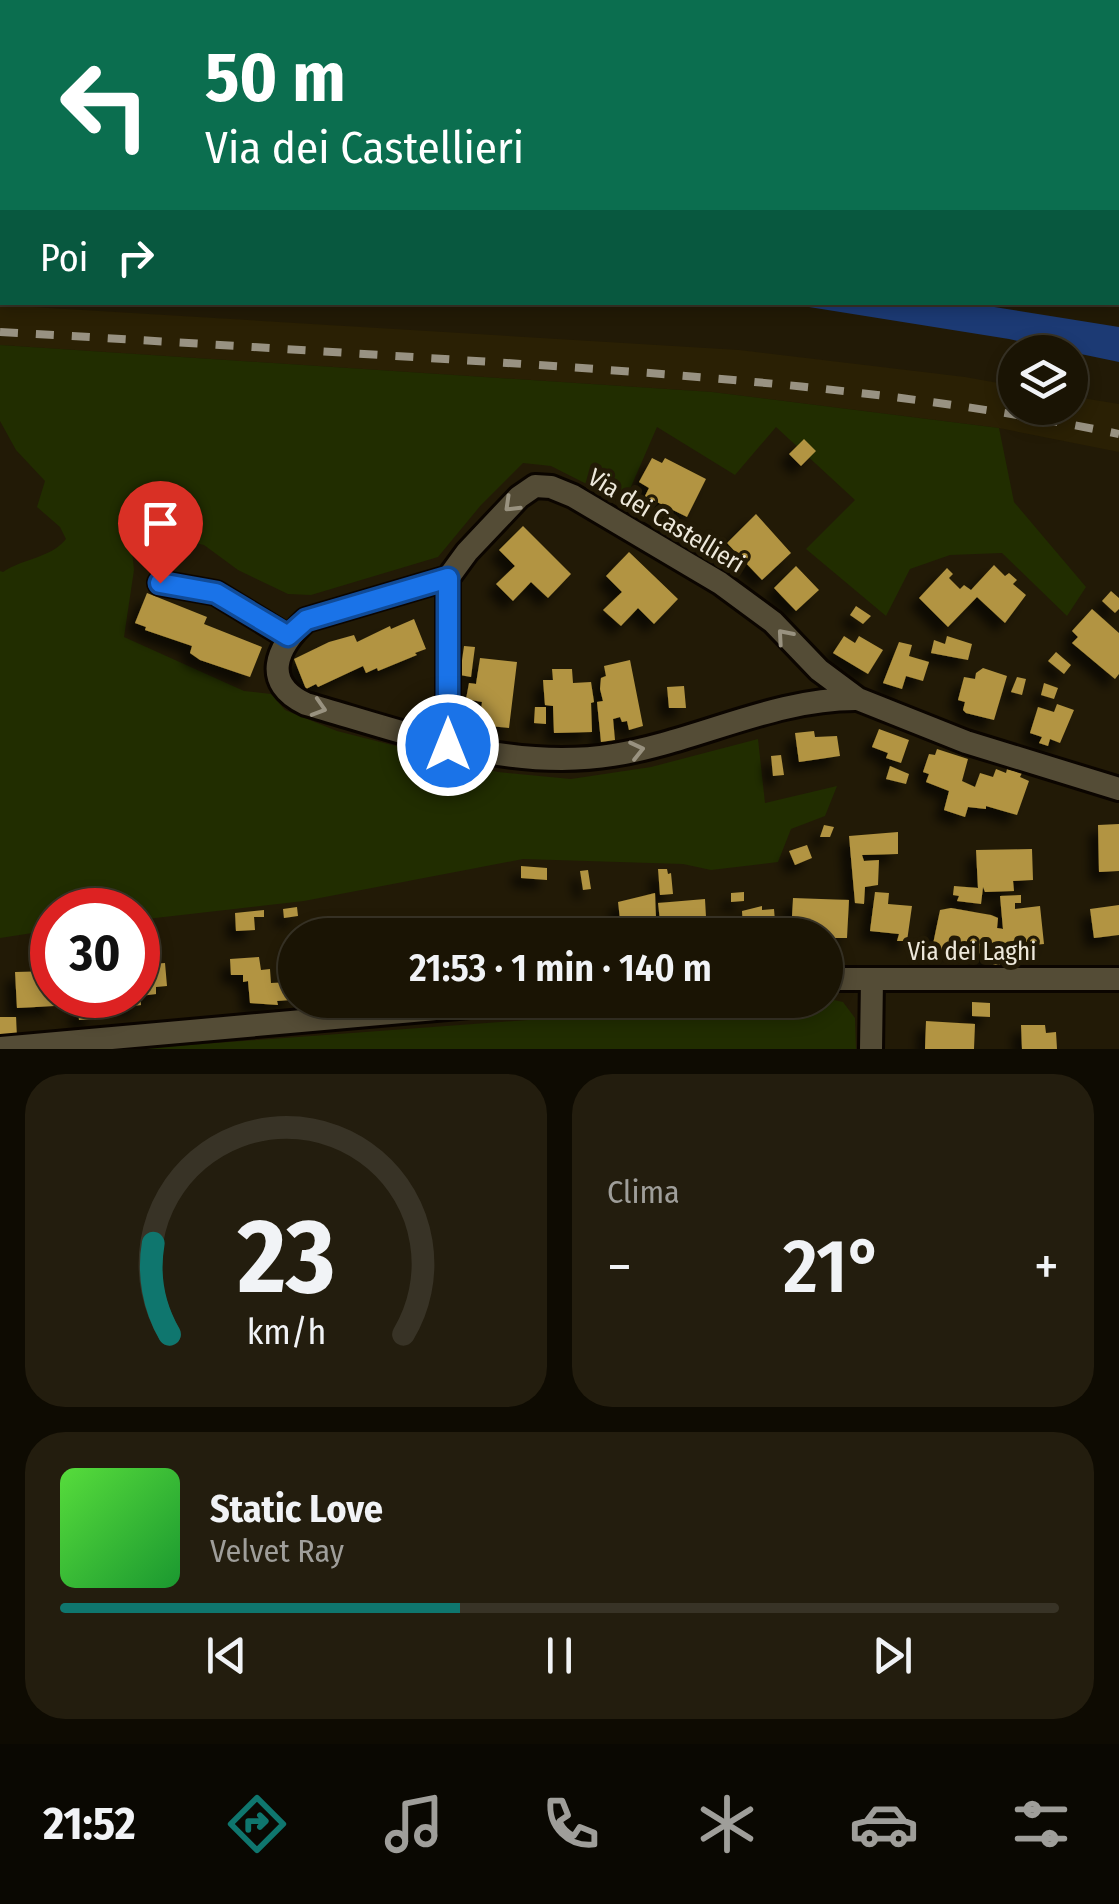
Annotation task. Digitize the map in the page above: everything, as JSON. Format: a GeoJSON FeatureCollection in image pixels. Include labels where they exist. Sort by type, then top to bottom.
{"type":"FeatureCollection","features":[{"type":"Feature","properties":{"kind":"street","name":"Via dei Castellieri"},"geometry":{"type":"LineString","coordinates":[[448,578],[519,496],[536,486],[550,486],[720,582],[773,622],[819,670],[858,699],[966,742],[1119,789]]}},
{"type":"Feature","properties":{"kind":"street"},"geometry":{"type":"LineString","coordinates":[[160,583],[216,593],[288,636],[306,620],[448,578],[448,745]]}},
{"type":"Feature","properties":{"kind":"street","name":"Via dei Castellieri"},"geometry":{"type":"LineString","coordinates":[[288,636],[277,663],[279,683],[289,696],[306,704],[448,745],[560,761],[614,755],[683,739],[826,698],[858,699]]}},
{"type":"Feature","properties":{"kind":"street","name":"Via dei Laghi"},"geometry":{"type":"LineString","coordinates":[[843,980],[1119,979]]}},
{"type":"Feature","properties":{"kind":"street"},"geometry":{"type":"LineString","coordinates":[[871,1049],[872,980]]}},
{"type":"Feature","properties":{"kind":"street"},"geometry":{"type":"LineString","coordinates":[[0,1048],[336,1018]]}},
{"type":"Feature","properties":{"kind":"shaded area"},"geometry":{"type":"Polygon","coordinates":[[[0,305],[739,350],[998,383],[998,425],[1088,425],[1088,399],[1119,404],[1119,452],[999,428],[712,392],[0,345],[0,305]]]}},
{"type":"Feature","properties":{"kind":"green space"},"geometry":{"type":"Polygon","coordinates":[[[0,345],[712,392],[999,428],[1014,502],[1086,587],[1067,616],[1002,553],[950,555],[910,569],[886,616],[806,549],[855,500],[776,427],[735,475],[657,427],[624,503],[551,466],[523,463],[438,557],[311,595],[288,594],[238,570],[204,545],[165,536],[132,550],[134,570],[124,637],[244,691],[271,694],[285,710],[337,731],[498,772],[571,779],[651,767],[758,739],[765,803],[837,786],[825,816],[791,829],[778,862],[711,870],[683,864],[523,859],[304,901],[160,917],[160,888],[30,888],[30,933],[0,938],[0,571],[45,554],[66,539],[60,527],[37,507],[45,481],[16,450],[0,421],[0,345]]]}},
{"type":"Feature","properties":{"kind":"green space"},"geometry":{"type":"Polygon","coordinates":[[[843,1002],[855,1018],[856,1049],[135,1049],[554,1018],[843,1018],[843,1002]]]}},
{"type":"Feature","properties":{"kind":"water"},"geometry":{"type":"Polygon","coordinates":[[[796,305],[982,305],[1119,327],[1119,362],[1088,356],[1088,335],[998,337],[796,305]]]}},
{"type":"Feature","properties":{"kind":"building"},"geometry":{"type":"Polygon","coordinates":[[[804,439],[816,451],[801,466],[789,454],[804,439]]]}},
{"type":"Feature","properties":{"kind":"building"},"geometry":{"type":"Polygon","coordinates":[[[652,458],[662,463],[665,458],[706,479],[687,517],[645,496],[649,488],[639,482],[652,458]]]}},
{"type":"Feature","properties":{"kind":"building"},"geometry":{"type":"Polygon","coordinates":[[[756,514],[791,553],[762,580],[727,543],[756,514]]]}},
{"type":"Feature","properties":{"kind":"building"},"geometry":{"type":"Polygon","coordinates":[[[523,526],[571,574],[548,598],[531,582],[513,601],[496,584],[515,566],[499,550],[523,526]]]}},
{"type":"Feature","properties":{"kind":"building"},"geometry":{"type":"Polygon","coordinates":[[[629,552],[678,599],[654,624],[638,608],[621,626],[603,610],[622,592],[606,576],[629,552]]]}},
{"type":"Feature","properties":{"kind":"building"},"geometry":{"type":"Polygon","coordinates":[[[994,565],[1005,576],[1009,573],[1017,580],[1013,584],[1026,595],[1005,623],[977,597],[948,627],[919,598],[947,568],[953,574],[949,578],[960,589],[964,585],[971,590],[994,565]]]}},
{"type":"Feature","properties":{"kind":"building"},"geometry":{"type":"Polygon","coordinates":[[[796,566],[819,590],[796,611],[774,588],[796,566]]]}},
{"type":"Feature","properties":{"kind":"building"},"geometry":{"type":"Polygon","coordinates":[[[1111,591],[1119,598],[1115,613],[1102,601],[1111,591]]]}},
{"type":"Feature","properties":{"kind":"building"},"geometry":{"type":"Polygon","coordinates":[[[147,593],[207,617],[204,624],[262,647],[250,677],[200,660],[190,653],[192,646],[135,623],[147,593]]]}},
{"type":"Feature","properties":{"kind":"building"},"geometry":{"type":"Polygon","coordinates":[[[856,606],[871,616],[863,624],[850,615],[856,606]]]}},
{"type":"Feature","properties":{"kind":"building"},"geometry":{"type":"Polygon","coordinates":[[[1092,609],[1119,633],[1119,674],[1115,679],[1072,643],[1078,637],[1072,631],[1092,609]]]}},
{"type":"Feature","properties":{"kind":"building"},"geometry":{"type":"Polygon","coordinates":[[[414,619],[426,649],[417,655],[378,671],[377,668],[366,673],[363,666],[306,689],[294,659],[329,642],[354,635],[357,642],[414,619]]]}},
{"type":"Feature","properties":{"kind":"building"},"geometry":{"type":"Polygon","coordinates":[[[844,636],[855,643],[859,636],[883,650],[868,674],[833,653],[844,636]]]}},
{"type":"Feature","properties":{"kind":"building"},"geometry":{"type":"Polygon","coordinates":[[[947,636],[972,644],[968,660],[931,653],[934,640],[945,644],[947,636]]]}},
{"type":"Feature","properties":{"kind":"building"},"geometry":{"type":"Polygon","coordinates":[[[899,642],[912,645],[909,656],[929,662],[923,681],[906,676],[902,689],[883,683],[899,642]]]}},
{"type":"Feature","properties":{"kind":"building"},"geometry":{"type":"Polygon","coordinates":[[[464,646],[475,647],[471,677],[460,675],[464,646]]]}},
{"type":"Feature","properties":{"kind":"building"},"geometry":{"type":"Polygon","coordinates":[[[1056,652],[1071,665],[1064,674],[1048,661],[1056,652]]]}},
{"type":"Feature","properties":{"kind":"building"},"geometry":{"type":"Polygon","coordinates":[[[480,658],[517,662],[509,728],[490,726],[491,720],[480,719],[482,702],[466,699],[469,683],[476,684],[480,658]]]}},
{"type":"Feature","properties":{"kind":"building"},"geometry":{"type":"Polygon","coordinates":[[[630,660],[643,726],[629,730],[627,721],[613,719],[615,740],[601,742],[597,702],[603,701],[600,689],[601,678],[606,676],[604,666],[630,660]]]}},
{"type":"Feature","properties":{"kind":"building"},"geometry":{"type":"Polygon","coordinates":[[[983,668],[1007,676],[994,720],[966,713],[965,702],[958,700],[964,677],[975,679],[983,668]]]}},
{"type":"Feature","properties":{"kind":"building"},"geometry":{"type":"Polygon","coordinates":[[[552,669],[572,669],[573,683],[591,682],[592,732],[554,733],[553,706],[545,705],[543,680],[553,680],[552,669]]]}},
{"type":"Feature","properties":{"kind":"building"},"geometry":{"type":"Polygon","coordinates":[[[1017,677],[1026,679],[1022,695],[1011,692],[1017,677]]]}},
{"type":"Feature","properties":{"kind":"building"},"geometry":{"type":"Polygon","coordinates":[[[1044,683],[1058,688],[1054,699],[1041,695],[1044,683]]]}},
{"type":"Feature","properties":{"kind":"building"},"geometry":{"type":"Polygon","coordinates":[[[684,686],[686,708],[669,708],[667,687],[684,686]]]}},
{"type":"Feature","properties":{"kind":"building"},"geometry":{"type":"Polygon","coordinates":[[[1057,704],[1074,710],[1060,743],[1050,739],[1048,746],[1039,743],[1042,737],[1030,733],[1038,707],[1054,712],[1057,704]]]}},
{"type":"Feature","properties":{"kind":"building"},"geometry":{"type":"Polygon","coordinates":[[[535,707],[546,707],[546,724],[534,723],[535,707]]]}},
{"type":"Feature","properties":{"kind":"building"},"geometry":{"type":"Polygon","coordinates":[[[879,729],[909,740],[901,763],[872,747],[879,729]]]}},
{"type":"Feature","properties":{"kind":"building"},"geometry":{"type":"Polygon","coordinates":[[[814,731],[815,737],[837,736],[840,756],[799,762],[795,733],[814,731]]]}},
{"type":"Feature","properties":{"kind":"building"},"geometry":{"type":"Polygon","coordinates":[[[937,749],[968,759],[962,781],[975,787],[980,773],[993,777],[996,769],[1006,773],[1007,769],[1022,773],[1020,777],[1029,781],[1017,815],[986,806],[968,807],[965,817],[944,810],[949,791],[926,782],[929,774],[923,772],[929,754],[935,755],[937,749]]]}},
{"type":"Feature","properties":{"kind":"building"},"geometry":{"type":"Polygon","coordinates":[[[781,755],[784,775],[773,776],[771,756],[781,755]]]}},
{"type":"Feature","properties":{"kind":"building"},"geometry":{"type":"Polygon","coordinates":[[[890,766],[909,774],[906,784],[886,779],[890,766]]]}},
{"type":"Feature","properties":{"kind":"building"},"geometry":{"type":"Polygon","coordinates":[[[1119,824],[1119,871],[1099,872],[1098,825],[1119,824]]]}},
{"type":"Feature","properties":{"kind":"building"},"geometry":{"type":"Polygon","coordinates":[[[824,825],[834,827],[830,837],[820,837],[824,825]]]}},
{"type":"Feature","properties":{"kind":"building"},"geometry":{"type":"Polygon","coordinates":[[[898,832],[898,854],[862,855],[864,861],[879,860],[878,885],[865,887],[864,904],[855,903],[849,836],[898,832]]]}},
{"type":"Feature","properties":{"kind":"building"},"geometry":{"type":"Polygon","coordinates":[[[807,845],[812,858],[795,865],[789,851],[807,845]]]}},
{"type":"Feature","properties":{"kind":"building"},"geometry":{"type":"Polygon","coordinates":[[[1032,849],[1033,880],[1013,881],[1014,891],[985,892],[983,887],[981,904],[957,901],[959,896],[953,895],[954,886],[978,888],[976,850],[1032,849]]]}},
{"type":"Feature","properties":{"kind":"building"},"geometry":{"type":"Polygon","coordinates":[[[521,866],[547,868],[547,880],[521,878],[521,866]]]}},
{"type":"Feature","properties":{"kind":"building"},"geometry":{"type":"Polygon","coordinates":[[[658,869],[671,873],[673,894],[660,895],[658,869]]]}},
{"type":"Feature","properties":{"kind":"building"},"geometry":{"type":"Polygon","coordinates":[[[588,870],[591,889],[583,890],[580,871],[588,870]]]}},
{"type":"Feature","properties":{"kind":"building"},"geometry":{"type":"Polygon","coordinates":[[[744,892],[744,901],[731,902],[731,893],[744,892]]]}},
{"type":"Feature","properties":{"kind":"building"},"geometry":{"type":"Polygon","coordinates":[[[875,892],[889,893],[888,904],[912,906],[907,941],[897,941],[899,934],[870,931],[875,892]]]}},
{"type":"Feature","properties":{"kind":"building"},"geometry":{"type":"Polygon","coordinates":[[[655,893],[656,918],[620,918],[618,902],[655,893]]]}},
{"type":"Feature","properties":{"kind":"building"},"geometry":{"type":"Polygon","coordinates":[[[1021,895],[1021,903],[1015,903],[1015,909],[1040,906],[1044,944],[1013,947],[1014,963],[1000,964],[999,973],[987,972],[988,954],[976,953],[977,946],[950,944],[949,952],[932,949],[940,910],[951,908],[991,915],[998,918],[997,928],[1003,929],[1000,896],[1021,895]]]}},
{"type":"Feature","properties":{"kind":"building"},"geometry":{"type":"Polygon","coordinates":[[[793,898],[849,900],[847,938],[843,938],[843,918],[792,918],[793,898]]]}},
{"type":"Feature","properties":{"kind":"building"},"geometry":{"type":"Polygon","coordinates":[[[705,899],[706,917],[660,918],[658,903],[705,899]]]}},
{"type":"Feature","properties":{"kind":"building"},"geometry":{"type":"Polygon","coordinates":[[[1119,905],[1119,935],[1094,938],[1090,909],[1119,905]]]}},
{"type":"Feature","properties":{"kind":"building"},"geometry":{"type":"Polygon","coordinates":[[[762,906],[762,910],[774,909],[775,918],[742,918],[742,911],[762,906]]]}},
{"type":"Feature","properties":{"kind":"building"},"geometry":{"type":"Polygon","coordinates":[[[297,907],[298,916],[284,918],[283,909],[297,907]]]}},
{"type":"Feature","properties":{"kind":"building"},"geometry":{"type":"Polygon","coordinates":[[[264,910],[264,917],[254,917],[255,930],[236,931],[235,913],[264,910]]]}},
{"type":"Feature","properties":{"kind":"building"},"geometry":{"type":"Polygon","coordinates":[[[259,957],[261,970],[270,969],[271,983],[278,983],[278,1005],[250,1003],[248,981],[243,982],[243,975],[231,975],[230,959],[259,957]]]}},
{"type":"Feature","properties":{"kind":"building"},"geometry":{"type":"Polygon","coordinates":[[[160,963],[165,963],[167,986],[160,987],[160,963]]]}},
{"type":"Feature","properties":{"kind":"building"},"geometry":{"type":"Polygon","coordinates":[[[15,972],[30,972],[30,1007],[17,1008],[15,972]]]}},
{"type":"Feature","properties":{"kind":"building"},"geometry":{"type":"Polygon","coordinates":[[[972,1002],[990,1003],[990,1017],[972,1016],[972,1002]]]}},
{"type":"Feature","properties":{"kind":"building"},"geometry":{"type":"Polygon","coordinates":[[[0,1017],[16,1017],[17,1037],[0,1037],[0,1017]]]}},
{"type":"Feature","properties":{"kind":"building"},"geometry":{"type":"Polygon","coordinates":[[[926,1021],[975,1024],[974,1049],[925,1049],[926,1021]]]}},
{"type":"Feature","properties":{"kind":"building"},"geometry":{"type":"Polygon","coordinates":[[[1021,1025],[1045,1025],[1046,1033],[1056,1032],[1057,1049],[1022,1049],[1021,1025]]]}},
{"type":"Feature","properties":{"kind":"railway"},"geometry":{"type":"LineString","coordinates":[[0,332],[729,380],[885,396],[1119,434]]}},
{"type":"Feature","properties":{"kind":"route"},"geometry":{"type":"LineString","coordinates":[[160,583],[216,593],[288,636],[306,620],[448,578],[448,745]]}}]}
